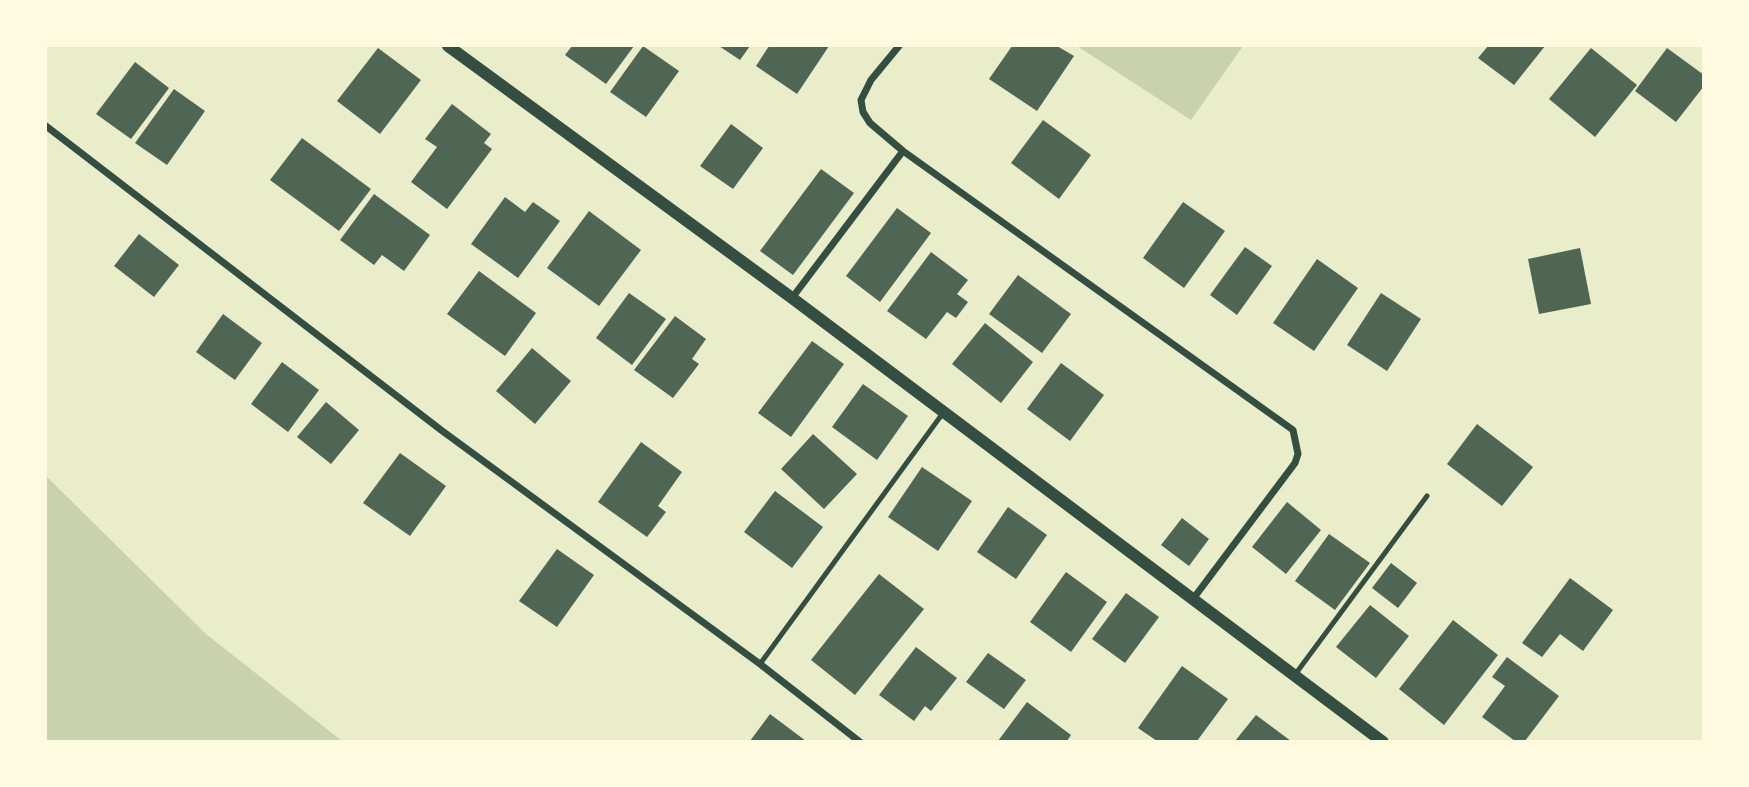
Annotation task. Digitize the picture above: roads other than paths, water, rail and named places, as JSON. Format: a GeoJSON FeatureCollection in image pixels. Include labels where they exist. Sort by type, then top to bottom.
{"type":"FeatureCollection","features":[{"type":"Feature","properties":{"kind":"street"},"geometry":{"type":"LineString","coordinates":[[448,46],[792,298],[1383,741]]}},
{"type":"Feature","properties":{"kind":"street"},"geometry":{"type":"LineString","coordinates":[[899,46],[871,80],[861,100],[863,112],[870,123],[902,151],[1293,430],[1298,454],[1295,463],[1193,599]]}},
{"type":"Feature","properties":{"kind":"street"},"geometry":{"type":"LineString","coordinates":[[46,126],[441,430],[760,664],[860,741]]}},
{"type":"Feature","properties":{"kind":"street"},"geometry":{"type":"LineString","coordinates":[[792,298],[902,151]]}},
{"type":"Feature","properties":{"kind":"lane"},"geometry":{"type":"LineString","coordinates":[[760,664],[943,413]]}},
{"type":"Feature","properties":{"kind":"lane"},"geometry":{"type":"LineString","coordinates":[[1294,676],[1427,496]]}}]}
